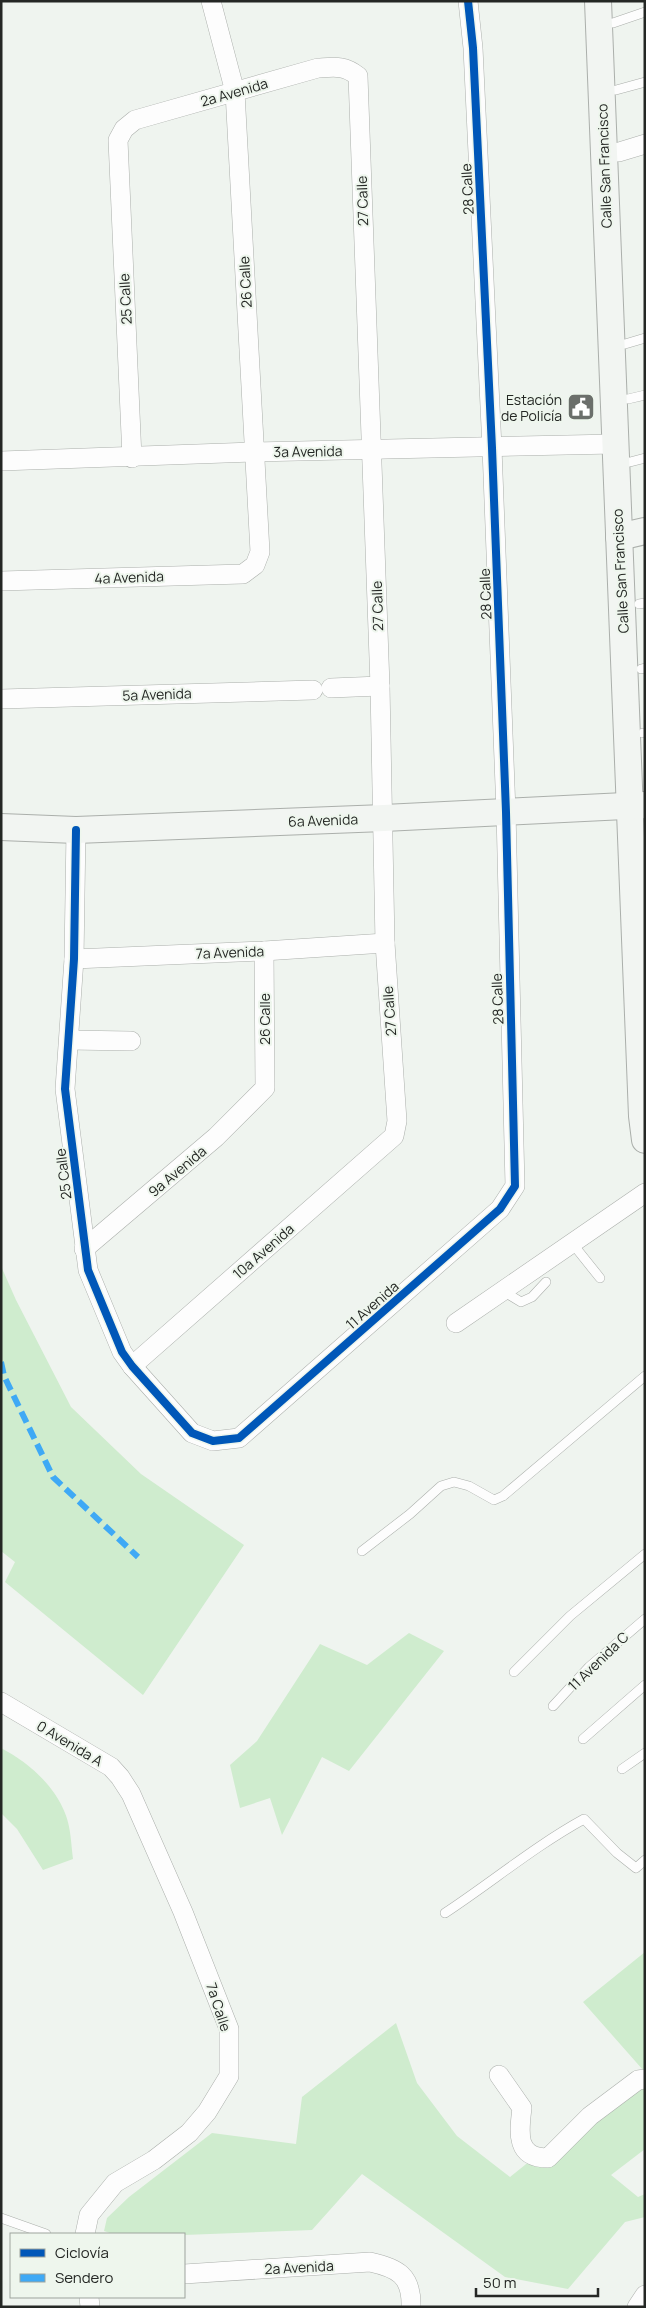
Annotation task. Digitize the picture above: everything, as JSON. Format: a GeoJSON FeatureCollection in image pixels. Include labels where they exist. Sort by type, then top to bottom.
{"type":"FeatureCollection","features":[{"type":"Feature","properties":{"kind":"street","name":"26 Calle"},"geometry":{"type":"LineString","coordinates":[[211,1],[235,92],[253,452],[260,552],[255,565]]}},
{"type":"Feature","properties":{"kind":"street","name":"28 Calle"},"geometry":{"type":"LineString","coordinates":[[468,1],[473,48],[492,448],[506,812],[515,1186]]}},
{"type":"Feature","properties":{"kind":"street","name":"Calle San Francisco"},"geometry":{"type":"LineString","coordinates":[[598,1],[630,455],[632,534],[626,684],[636,805],[642,1116],[645,1140]]}},
{"type":"Feature","properties":{"kind":"street","name":"Calle San Francisco"},"geometry":{"type":"LineString","coordinates":[[612,12],[619,152],[635,341],[636,397],[630,455]]}},
{"type":"Feature","properties":{"kind":"street","name":"2a Avenida"},"geometry":{"type":"LineString","coordinates":[[118,140],[124,129],[135,120],[318,68],[342,66],[358,76]]}},
{"type":"Feature","properties":{"kind":"street","name":"27 Calle"},"geometry":{"type":"LineString","coordinates":[[358,76],[380,686],[385,943],[397,1121],[394,1136]]}},
{"type":"Feature","properties":{"kind":"street","name":"25 Calle"},"geometry":{"type":"LineString","coordinates":[[118,140],[132,458]]}},
{"type":"Feature","properties":{"kind":"street"},"geometry":{"type":"LineString","coordinates":[[619,152],[645,144]]}},
{"type":"Feature","properties":{"kind":"street","name":"3a Avenida"},"geometry":{"type":"LineString","coordinates":[[1,461],[132,458],[253,452],[492,448],[630,455]]}},
{"type":"Feature","properties":{"kind":"street","name":"Calle San Francisco"},"geometry":{"type":"LineString","coordinates":[[632,534],[642,604],[645,776]]}},
{"type":"Feature","properties":{"kind":"street","name":"4a Avenida"},"geometry":{"type":"LineString","coordinates":[[1,582],[243,574],[255,565]]}},
{"type":"Feature","properties":{"kind":"street"},"geometry":{"type":"LineString","coordinates":[[331,688],[380,686]]}},
{"type":"Feature","properties":{"kind":"street","name":"5a Avenida"},"geometry":{"type":"LineString","coordinates":[[1,699],[313,690]]}},
{"type":"Feature","properties":{"kind":"street","name":"6a Avenida"},"geometry":{"type":"LineString","coordinates":[[1,828],[76,830],[384,818],[636,805]]}},
{"type":"Feature","properties":{"kind":"street","name":"25 Calle"},"geometry":{"type":"LineString","coordinates":[[76,830],[74,959],[65,1089],[88,1270],[122,1352],[132,1366],[192,1433],[214,1441],[239,1438]]}},
{"type":"Feature","properties":{"kind":"street","name":"7a Avenida"},"geometry":{"type":"LineString","coordinates":[[74,959],[264,951],[385,943]]}},
{"type":"Feature","properties":{"kind":"street","name":"26 Calle"},"geometry":{"type":"LineString","coordinates":[[264,951],[265,1088]]}},
{"type":"Feature","properties":{"kind":"street"},"geometry":{"type":"LineString","coordinates":[[69,1040],[131,1040]]}},
{"type":"Feature","properties":{"kind":"street","name":"9a Avenida"},"geometry":{"type":"LineString","coordinates":[[84,1249],[216,1137],[265,1088]]}},
{"type":"Feature","properties":{"kind":"street","name":"10a Avenida"},"geometry":{"type":"LineString","coordinates":[[132,1366],[394,1136]]}},
{"type":"Feature","properties":{"kind":"street","name":"11 Avenida"},"geometry":{"type":"LineString","coordinates":[[239,1438],[500,1209],[515,1186]]}},
{"type":"Feature","properties":{"kind":"street"},"geometry":{"type":"LineString","coordinates":[[456,1323],[645,1193]]}},
{"type":"Feature","properties":{"kind":"street","name":"0 Avenida A"},"geometry":{"type":"LineString","coordinates":[[1,1702],[111,1768],[131,1794]]}},
{"type":"Feature","properties":{"kind":"street","name":"7a Calle"},"geometry":{"type":"LineString","coordinates":[[85,2233],[89,2215],[115,2183],[154,2160],[189,2134],[207,2112],[229,2076],[229,2029],[183,1912],[131,1794]]}},
{"type":"Feature","properties":{"kind":"street"},"geometry":{"type":"LineString","coordinates":[[499,2075],[522,2108],[519,2130],[523,2144],[529,2154],[538,2158],[548,2158],[590,2116],[638,2080],[645,2079]]}},
{"type":"Feature","properties":{"kind":"street","name":"2a Avenida"},"geometry":{"type":"LineString","coordinates":[[185,2274],[370,2262],[392,2267],[407,2283],[411,2296],[411,2307]]}},
{"type":"Feature","properties":{"kind":"street"},"geometry":{"type":"LineString","coordinates":[[637,2307],[645,2295]]}},
{"type":"Feature","properties":{"kind":"lane"},"geometry":{"type":"LineString","coordinates":[[612,12],[645,12]]}},
{"type":"Feature","properties":{"kind":"lane"},"geometry":{"type":"LineString","coordinates":[[616,90],[645,82]]}},
{"type":"Feature","properties":{"kind":"lane"},"geometry":{"type":"LineString","coordinates":[[572,1243],[600,1278]]}},
{"type":"Feature","properties":{"kind":"lane"},"geometry":{"type":"LineString","coordinates":[[503,1290],[521,1302],[532,1297],[546,1282]]}},
{"type":"Feature","properties":{"kind":"lane"},"geometry":{"type":"LineString","coordinates":[[362,1550],[410,1514],[441,1486],[454,1482],[469,1486],[494,1500],[503,1496],[645,1376]]}},
{"type":"Feature","properties":{"kind":"lane"},"geometry":{"type":"LineString","coordinates":[[514,1672],[570,1616],[645,1554]]}},
{"type":"Feature","properties":{"kind":"lane","name":"11 Avenida C"},"geometry":{"type":"LineString","coordinates":[[553,1706],[589,1667],[645,1618]]}},
{"type":"Feature","properties":{"kind":"lane"},"geometry":{"type":"LineString","coordinates":[[583,1739],[645,1685]]}},
{"type":"Feature","properties":{"kind":"lane"},"geometry":{"type":"LineString","coordinates":[[622,1769],[645,1753]]}},
{"type":"Feature","properties":{"kind":"lane"},"geometry":{"type":"LineString","coordinates":[[445,1913],[482,1889],[520,1859],[584,1819],[616,1853],[636,1868],[645,1860]]}},
{"type":"Feature","properties":{"kind":"lane"},"geometry":{"type":"LineString","coordinates":[[1,2218],[43,2233]]}},
{"type":"Feature","properties":{"kind":"green space"},"geometry":{"type":"Polygon","coordinates":[[[1,1266],[16,1300],[71,1407],[141,1474],[244,1545],[143,1695],[5,1582],[15,1562],[1,1551],[1,1266]]]}},
{"type":"Feature","properties":{"kind":"green space"},"geometry":{"type":"Polygon","coordinates":[[[409,1633],[444,1651],[349,1771],[322,1757],[282,1835],[270,1798],[240,1808],[230,1765],[257,1741],[320,1644],[367,1665],[409,1633]]]}},
{"type":"Feature","properties":{"kind":"green space"},"geometry":{"type":"Polygon","coordinates":[[[1,1748],[30,1767],[54,1793],[67,1818],[73,1859],[43,1870],[17,1829],[1,1813],[1,1748]]]}},
{"type":"Feature","properties":{"kind":"green space"},"geometry":{"type":"Polygon","coordinates":[[[645,1952],[645,2149],[611,2175],[638,2197],[645,2194],[645,2217],[625,2222],[568,2289],[505,2277],[362,2174],[312,2230],[185,2235],[185,2233],[110,2233],[104,2231],[107,2218],[129,2197],[212,2133],[296,2144],[302,2097],[396,2023],[417,2083],[457,2136],[510,2177],[643,2070],[583,2002],[645,1952]]]}},
{"type":"Feature","properties":{"kind":"marked path"},"geometry":{"type":"LineString","coordinates":[[1,1362],[4,1376],[53,1477],[138,1557]]}},
{"type":"Feature","properties":{"kind":"cycle path"},"geometry":{"type":"LineString","coordinates":[[76,830],[74,959],[65,1089],[88,1270],[122,1352],[132,1366],[192,1433],[213,1441],[239,1438],[500,1209],[515,1186],[506,812],[492,448],[473,48],[468,1]]}},
{"type":"Feature","properties":{"kind":"place","name":"Estación de Policía"},"geometry":{"type":"Point","coordinates":[581,407]}}]}
